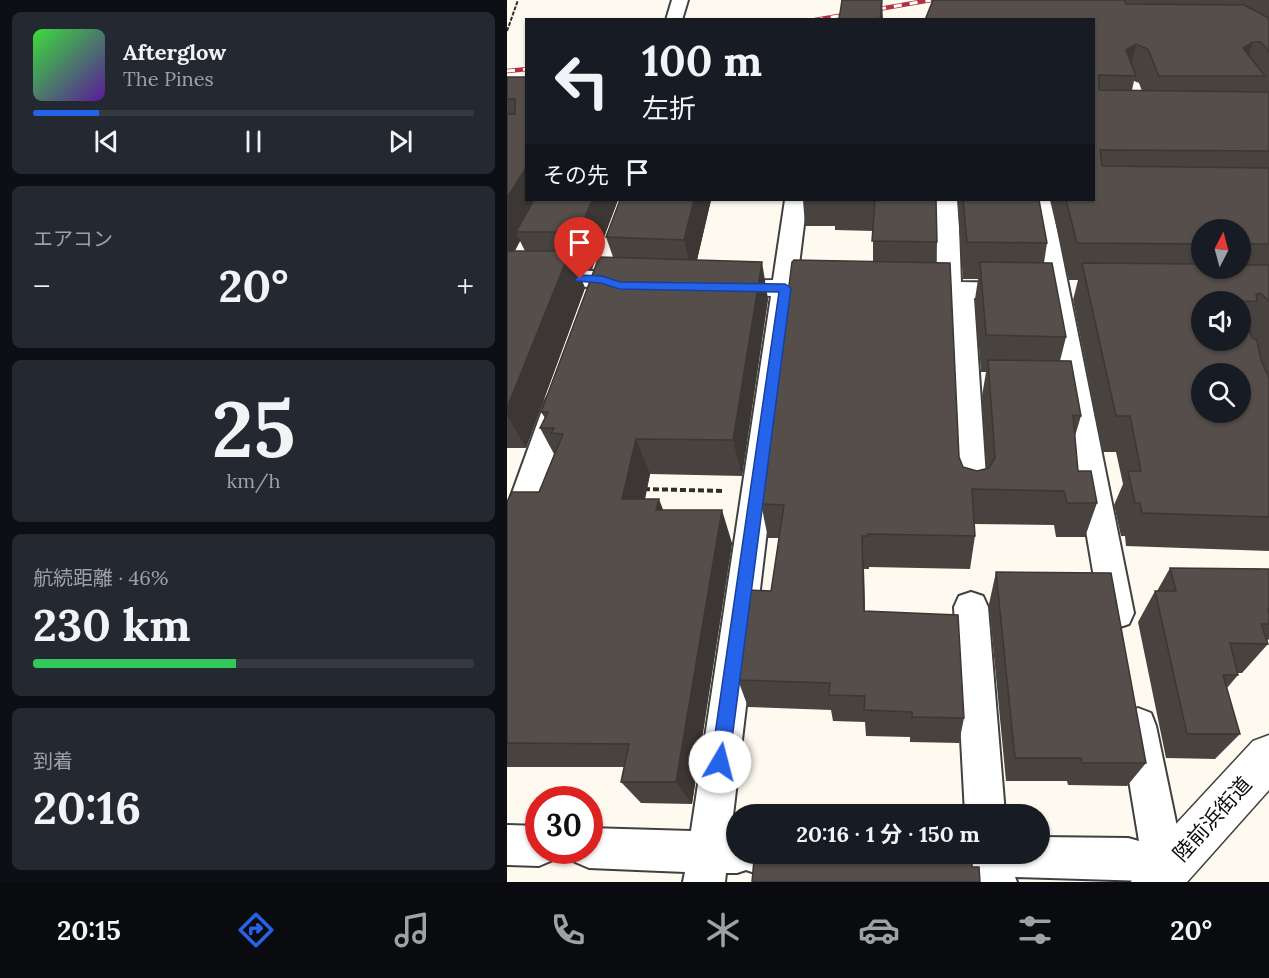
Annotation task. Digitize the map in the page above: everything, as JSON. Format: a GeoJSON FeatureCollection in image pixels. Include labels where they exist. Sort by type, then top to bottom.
{"type":"FeatureCollection","features":[{"type":"Feature","properties":{"kind":"street"},"geometry":{"type":"LineString","coordinates":[[675,18],[680,0]]}},
{"type":"Feature","properties":{"kind":"street"},"geometry":{"type":"LineString","coordinates":[[603,850],[716,863],[757,492],[796,201]]}},
{"type":"Feature","properties":{"kind":"street"},"geometry":{"type":"LineString","coordinates":[[947,201],[955,290],[977,384],[972,492]]}},
{"type":"Feature","properties":{"kind":"street"},"geometry":{"type":"LineString","coordinates":[[1040,201],[1070,291],[1064,385],[1122,639]]}},
{"type":"Feature","properties":{"kind":"street"},"geometry":{"type":"LineString","coordinates":[[515,271],[602,280],[619,286],[654,286]]}},
{"type":"Feature","properties":{"kind":"street"},"geometry":{"type":"LineString","coordinates":[[702,287],[844,289]]}},
{"type":"Feature","properties":{"kind":"street"},"geometry":{"type":"LineString","coordinates":[[891,289],[1070,291]]}},
{"type":"Feature","properties":{"kind":"street"},"geometry":{"type":"LineString","coordinates":[[507,550],[568,378]]}},
{"type":"Feature","properties":{"kind":"street"},"geometry":{"type":"LineString","coordinates":[[971,607],[984,804]]}},
{"type":"Feature","properties":{"kind":"street"},"geometry":{"type":"LineString","coordinates":[[1133,697],[1160,876]]}},
{"type":"Feature","properties":{"kind":"street","name":"陸前浜街道"},"geometry":{"type":"LineString","coordinates":[[1160,876],[1269,757]]}},
{"type":"Feature","properties":{"kind":"street"},"geometry":{"type":"LineString","coordinates":[[507,845],[525,846]]}},
{"type":"Feature","properties":{"kind":"street"},"geometry":{"type":"LineString","coordinates":[[1050,861],[1128,858],[1160,876]]}},
{"type":"Feature","properties":{"kind":"path"},"geometry":{"type":"LineString","coordinates":[[507,31],[518,0]]}},
{"type":"Feature","properties":{"kind":"path"},"geometry":{"type":"LineString","coordinates":[[637,489],[757,492]]}},
{"type":"Feature","properties":{"kind":"building"},"geometry":{"type":"Polygon","coordinates":[[[842,0],[882,0],[880,18],[839,18],[842,0]]]}},
{"type":"Feature","properties":{"kind":"building"},"geometry":{"type":"Polygon","coordinates":[[[933,0],[1124,0],[1126,4],[1244,5],[1269,18],[1269,52],[1261,42],[1253,42],[1243,48],[1265,76],[1159,76],[1148,49],[1136,44],[1126,50],[1136,76],[1099,75],[1099,90],[1269,92],[1269,151],[1100,150],[1102,166],[1269,168],[1269,244],[1251,244],[1251,219],[1191,219],[1191,244],[1077,243],[1066,201],[1095,201],[1095,18],[926,18],[933,0]]]}},
{"type":"Feature","properties":{"kind":"building"},"geometry":{"type":"Polygon","coordinates":[[[507,77],[525,77],[525,169],[507,198],[507,114],[515,114],[515,99],[507,99],[507,77]]]}},
{"type":"Feature","properties":{"kind":"building"},"geometry":{"type":"Polygon","coordinates":[[[533,201],[592,201],[579,232],[516,232],[533,201]]]}},
{"type":"Feature","properties":{"kind":"building"},"geometry":{"type":"Polygon","coordinates":[[[620,201],[694,201],[684,240],[606,237],[620,201]]]}},
{"type":"Feature","properties":{"kind":"building"},"geometry":{"type":"Polygon","coordinates":[[[875,201],[936,201],[937,242],[872,241],[875,201]]]}},
{"type":"Feature","properties":{"kind":"building"},"geometry":{"type":"Polygon","coordinates":[[[963,201],[1039,201],[1047,243],[967,242],[963,201]]]}},
{"type":"Feature","properties":{"kind":"building"},"geometry":{"type":"Polygon","coordinates":[[[507,251],[570,251],[507,408],[507,251]]]}},
{"type":"Feature","properties":{"kind":"building"},"geometry":{"type":"Polygon","coordinates":[[[599,257],[762,262],[733,440],[636,439],[622,499],[659,499],[656,510],[722,510],[676,782],[621,782],[629,744],[507,743],[507,502],[512,492],[539,492],[563,434],[551,433],[554,428],[540,428],[548,412],[541,412],[599,257]]]}},
{"type":"Feature","properties":{"kind":"building"},"geometry":{"type":"Polygon","coordinates":[[[794,260],[950,263],[959,457],[963,467],[977,471],[989,468],[995,458],[988,360],[1071,361],[1081,416],[1073,415],[1078,471],[1091,471],[1097,503],[1067,503],[1064,491],[972,489],[975,536],[868,534],[868,536],[862,536],[864,611],[958,615],[964,718],[912,717],[912,712],[864,710],[865,696],[829,695],[830,683],[738,680],[749,590],[771,591],[784,505],[761,504],[794,260]]]}},
{"type":"Feature","properties":{"kind":"building"},"geometry":{"type":"Polygon","coordinates":[[[980,262],[1052,263],[1066,337],[986,335],[980,262]]]}},
{"type":"Feature","properties":{"kind":"building"},"geometry":{"type":"Polygon","coordinates":[[[1082,263],[1191,264],[1191,279],[1251,279],[1251,265],[1269,265],[1269,301],[1260,293],[1256,295],[1257,301],[1251,301],[1251,291],[1191,291],[1191,351],[1251,351],[1251,335],[1257,340],[1261,360],[1269,378],[1269,517],[1142,513],[1140,503],[1135,503],[1128,471],[1141,471],[1130,416],[1116,416],[1082,263]]]}},
{"type":"Feature","properties":{"kind":"building"},"geometry":{"type":"Polygon","coordinates":[[[1170,568],[1269,569],[1269,624],[1261,624],[1268,644],[1230,643],[1238,675],[1223,675],[1240,734],[1187,734],[1155,591],[1176,591],[1170,568]]]}},
{"type":"Feature","properties":{"kind":"building"},"geometry":{"type":"Polygon","coordinates":[[[996,572],[1111,573],[1146,763],[1082,763],[1081,758],[1015,758],[996,572]]]}},
{"type":"Feature","properties":{"kind":"building"},"geometry":{"type":"Polygon","coordinates":[[[754,864],[972,864],[972,867],[979,867],[980,882],[752,882],[754,864]]]}},
{"type":"Feature","properties":{"kind":"railway"},"geometry":{"type":"LineString","coordinates":[[827,18],[931,0]]}},
{"type":"Feature","properties":{"kind":"railway"},"geometry":{"type":"LineString","coordinates":[[507,71],[525,69]]}},
{"type":"Feature","properties":{"kind":"route"},"geometry":{"type":"LineString","coordinates":[[580,279],[602,279],[619,286],[785,288],[720,762]]}}]}
